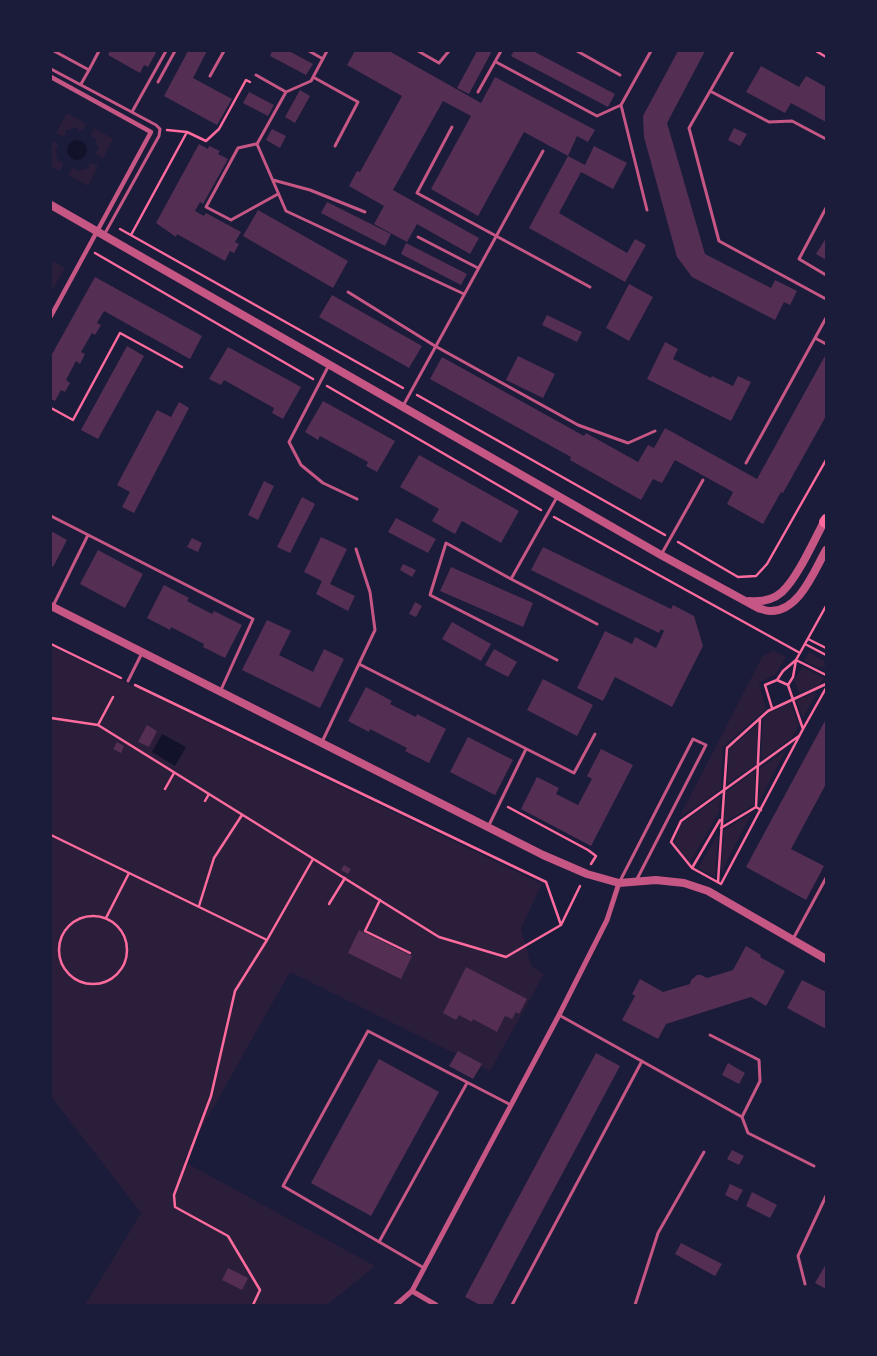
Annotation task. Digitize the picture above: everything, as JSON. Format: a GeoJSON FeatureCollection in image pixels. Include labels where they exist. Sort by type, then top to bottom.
{"type":"FeatureCollection","features":[{"type":"Feature","properties":{"kind":"street"},"geometry":{"type":"LineString","coordinates":[[51,77],[152,132],[100,234],[87,249],[51,316]]}},
{"type":"Feature","properties":{"kind":"street"},"geometry":{"type":"LineString","coordinates":[[51,205],[557,496],[758,608],[770,611],[788,605],[798,598],[826,550]]}},
{"type":"Feature","properties":{"kind":"street"},"geometry":{"type":"LineString","coordinates":[[745,601],[759,602],[781,593],[792,580],[825,521]]}},
{"type":"Feature","properties":{"kind":"street"},"geometry":{"type":"LineString","coordinates":[[52,606],[543,855],[587,874],[619,883],[656,880],[684,883],[708,891],[792,942],[826,960]]}},
{"type":"Feature","properties":{"kind":"street"},"geometry":{"type":"LineString","coordinates":[[396,1305],[412,1291],[559,1015],[607,920],[619,883]]}},
{"type":"Feature","properties":{"kind":"street"},"geometry":{"type":"LineString","coordinates":[[412,1291],[436,1305]]}},
{"type":"Feature","properties":{"kind":"lane"},"geometry":{"type":"LineString","coordinates":[[54,51],[89,70]]}},
{"type":"Feature","properties":{"kind":"lane"},"geometry":{"type":"LineString","coordinates":[[81,84],[99,51]]}},
{"type":"Feature","properties":{"kind":"lane"},"geometry":{"type":"LineString","coordinates":[[132,112],[166,51]]}},
{"type":"Feature","properties":{"kind":"lane"},"geometry":{"type":"LineString","coordinates":[[158,82],[175,51]]}},
{"type":"Feature","properties":{"kind":"lane"},"geometry":{"type":"LineString","coordinates":[[210,76],[224,51]]}},
{"type":"Feature","properties":{"kind":"lane"},"geometry":{"type":"LineString","coordinates":[[309,51],[323,59]]}},
{"type":"Feature","properties":{"kind":"lane"},"geometry":{"type":"LineString","coordinates":[[278,194],[231,220],[206,208],[238,148],[256,144],[286,92],[311,81],[326,51]]}},
{"type":"Feature","properties":{"kind":"lane"},"geometry":{"type":"LineString","coordinates":[[418,51],[439,63],[449,51]]}},
{"type":"Feature","properties":{"kind":"lane"},"geometry":{"type":"LineString","coordinates":[[478,92],[501,51]]}},
{"type":"Feature","properties":{"kind":"lane"},"geometry":{"type":"LineString","coordinates":[[577,51],[620,75]]}},
{"type":"Feature","properties":{"kind":"lane"},"geometry":{"type":"LineString","coordinates":[[496,62],[597,116],[621,105],[651,51]]}},
{"type":"Feature","properties":{"kind":"lane"},"geometry":{"type":"LineString","coordinates":[[733,51],[689,128],[719,240],[826,299]]}},
{"type":"Feature","properties":{"kind":"lane"},"geometry":{"type":"LineString","coordinates":[[51,69],[156,125],[160,130],[159,136],[100,234]]}},
{"type":"Feature","properties":{"kind":"lane"},"geometry":{"type":"LineString","coordinates":[[256,75],[286,92]]}},
{"type":"Feature","properties":{"kind":"lane"},"geometry":{"type":"LineString","coordinates":[[313,77],[358,102],[335,146]]}},
{"type":"Feature","properties":{"kind":"lane"},"geometry":{"type":"LineString","coordinates":[[710,91],[769,122],[792,121],[826,138]]}},
{"type":"Feature","properties":{"kind":"lane"},"geometry":{"type":"LineString","coordinates":[[621,105],[647,210]]}},
{"type":"Feature","properties":{"kind":"lane"},"geometry":{"type":"LineString","coordinates":[[452,127],[417,193],[590,287]]}},
{"type":"Feature","properties":{"kind":"lane"},"geometry":{"type":"LineString","coordinates":[[256,144],[286,211],[464,294]]}},
{"type":"Feature","properties":{"kind":"lane"},"geometry":{"type":"LineString","coordinates":[[402,407],[543,151]]}},
{"type":"Feature","properties":{"kind":"lane"},"geometry":{"type":"LineString","coordinates":[[272,180],[310,190],[365,212]]}},
{"type":"Feature","properties":{"kind":"lane"},"geometry":{"type":"LineString","coordinates":[[826,208],[799,259],[826,275]]}},
{"type":"Feature","properties":{"kind":"lane"},"geometry":{"type":"LineString","coordinates":[[418,237],[478,268]]}},
{"type":"Feature","properties":{"kind":"lane"},"geometry":{"type":"LineString","coordinates":[[348,292],[435,346],[578,425],[628,443],[655,431]]}},
{"type":"Feature","properties":{"kind":"lane"},"geometry":{"type":"LineString","coordinates":[[746,464],[826,318]]}},
{"type":"Feature","properties":{"kind":"lane"},"geometry":{"type":"LineString","coordinates":[[815,338],[826,344]]}},
{"type":"Feature","properties":{"kind":"lane"},"geometry":{"type":"LineString","coordinates":[[329,365],[289,442],[301,465],[323,483],[357,499]]}},
{"type":"Feature","properties":{"kind":"lane"},"geometry":{"type":"LineString","coordinates":[[661,555],[703,480]]}},
{"type":"Feature","properties":{"kind":"lane"},"geometry":{"type":"LineString","coordinates":[[511,579],[557,496]]}},
{"type":"Feature","properties":{"kind":"lane"},"geometry":{"type":"LineString","coordinates":[[51,516],[253,619],[220,692]]}},
{"type":"Feature","properties":{"kind":"lane"},"geometry":{"type":"LineString","coordinates":[[52,606],[88,535]]}},
{"type":"Feature","properties":{"kind":"lane"},"geometry":{"type":"LineString","coordinates":[[557,660],[430,595],[446,543],[597,624]]}},
{"type":"Feature","properties":{"kind":"lane"},"geometry":{"type":"LineString","coordinates":[[322,743],[374,630],[370,592],[356,549]]}},
{"type":"Feature","properties":{"kind":"lane"},"geometry":{"type":"LineString","coordinates":[[128,681],[142,652]]}},
{"type":"Feature","properties":{"kind":"lane"},"geometry":{"type":"LineString","coordinates":[[359,664],[574,774],[595,734]]}},
{"type":"Feature","properties":{"kind":"lane"},"geometry":{"type":"LineString","coordinates":[[619,883],[694,739],[706,745],[636,882]]}},
{"type":"Feature","properties":{"kind":"lane"},"geometry":{"type":"LineString","coordinates":[[488,827],[526,750]]}},
{"type":"Feature","properties":{"kind":"lane"},"geometry":{"type":"LineString","coordinates":[[792,942],[826,878]]}},
{"type":"Feature","properties":{"kind":"lane"},"geometry":{"type":"LineString","coordinates":[[559,1015],[742,1117],[748,1133],[814,1166]]}},
{"type":"Feature","properties":{"kind":"lane"},"geometry":{"type":"LineString","coordinates":[[424,1268],[283,1186],[368,1031],[511,1105]]}},
{"type":"Feature","properties":{"kind":"lane"},"geometry":{"type":"LineString","coordinates":[[710,1035],[759,1060],[760,1082],[742,1117]]}},
{"type":"Feature","properties":{"kind":"lane"},"geometry":{"type":"LineString","coordinates":[[512,1305],[642,1062]]}},
{"type":"Feature","properties":{"kind":"lane"},"geometry":{"type":"LineString","coordinates":[[379,1242],[467,1083]]}},
{"type":"Feature","properties":{"kind":"lane"},"geometry":{"type":"LineString","coordinates":[[635,1305],[658,1233],[704,1152]]}},
{"type":"Feature","properties":{"kind":"lane"},"geometry":{"type":"LineString","coordinates":[[805,1284],[798,1256],[826,1196]]}},
{"type":"Feature","properties":{"kind":"path"},"geometry":{"type":"LineString","coordinates":[[816,51],[826,57]]}},
{"type":"Feature","properties":{"kind":"path"},"geometry":{"type":"LineString","coordinates":[[160,130],[187,132],[206,142],[219,129],[246,80],[253,84]]}},
{"type":"Feature","properties":{"kind":"path"},"geometry":{"type":"LineString","coordinates":[[131,235],[187,132]]}},
{"type":"Feature","properties":{"kind":"path"},"geometry":{"type":"LineString","coordinates":[[120,229],[738,577],[756,576],[766,564],[826,460]]}},
{"type":"Feature","properties":{"kind":"path"},"geometry":{"type":"LineString","coordinates":[[87,249],[547,513],[800,653]]}},
{"type":"Feature","properties":{"kind":"path"},"geometry":{"type":"LineString","coordinates":[[115,265],[118,260]]}},
{"type":"Feature","properties":{"kind":"path"},"geometry":{"type":"LineString","coordinates":[[51,408],[73,420],[120,333],[182,367]]}},
{"type":"Feature","properties":{"kind":"path"},"geometry":{"type":"LineString","coordinates":[[788,685],[793,677],[796,660],[826,606]]}},
{"type":"Feature","properties":{"kind":"path"},"geometry":{"type":"LineString","coordinates":[[808,638],[826,648]]}},
{"type":"Feature","properties":{"kind":"path"},"geometry":{"type":"LineString","coordinates":[[51,644],[546,882],[561,925]]}},
{"type":"Feature","properties":{"kind":"path"},"geometry":{"type":"LineString","coordinates":[[805,644],[826,655]]}},
{"type":"Feature","properties":{"kind":"path"},"geometry":{"type":"LineString","coordinates":[[796,660],[826,676]]}},
{"type":"Feature","properties":{"kind":"path"},"geometry":{"type":"LineString","coordinates":[[772,708],[766,685],[778,680],[783,671],[796,660]]}},
{"type":"Feature","properties":{"kind":"path"},"geometry":{"type":"LineString","coordinates":[[778,680],[788,685],[803,729]]}},
{"type":"Feature","properties":{"kind":"path"},"geometry":{"type":"LineString","coordinates":[[718,882],[727,748],[772,708],[826,686]]}},
{"type":"Feature","properties":{"kind":"path"},"geometry":{"type":"LineString","coordinates":[[799,736],[680,821],[671,842],[692,868],[721,884],[826,686]]}},
{"type":"Feature","properties":{"kind":"path"},"geometry":{"type":"LineString","coordinates":[[98,725],[113,697]]}},
{"type":"Feature","properties":{"kind":"path"},"geometry":{"type":"LineString","coordinates":[[51,718],[98,725],[439,937],[506,956],[561,925],[580,886]]}},
{"type":"Feature","properties":{"kind":"path"},"geometry":{"type":"LineString","coordinates":[[756,807],[760,718]]}},
{"type":"Feature","properties":{"kind":"path"},"geometry":{"type":"LineString","coordinates":[[165,788],[174,773]]}},
{"type":"Feature","properties":{"kind":"path"},"geometry":{"type":"LineString","coordinates":[[205,801],[209,794]]}},
{"type":"Feature","properties":{"kind":"path"},"geometry":{"type":"LineString","coordinates":[[500,803],[588,850],[596,856],[591,864]]}},
{"type":"Feature","properties":{"kind":"path"},"geometry":{"type":"LineString","coordinates":[[756,807],[761,810]]}},
{"type":"Feature","properties":{"kind":"path"},"geometry":{"type":"LineString","coordinates":[[721,828],[756,807]]}},
{"type":"Feature","properties":{"kind":"path"},"geometry":{"type":"LineString","coordinates":[[199,906],[214,858],[242,815]]}},
{"type":"Feature","properties":{"kind":"path"},"geometry":{"type":"LineString","coordinates":[[692,868],[722,818]]}},
{"type":"Feature","properties":{"kind":"path"},"geometry":{"type":"LineString","coordinates":[[51,835],[267,940]]}},
{"type":"Feature","properties":{"kind":"path"},"geometry":{"type":"LineString","coordinates":[[253,1305],[260,1290],[228,1236],[176,1207],[174,1195],[211,1096],[235,991],[267,940],[313,859]]}},
{"type":"Feature","properties":{"kind":"path"},"geometry":{"type":"LineString","coordinates":[[106,918],[129,873]]}},
{"type":"Feature","properties":{"kind":"path"},"geometry":{"type":"LineString","coordinates":[[328,904],[344,878]]}},
{"type":"Feature","properties":{"kind":"path"},"geometry":{"type":"LineString","coordinates":[[380,900],[365,931],[410,954]]}},
{"type":"Feature","properties":{"kind":"path"},"geometry":{"type":"LineString","coordinates":[[94,916],[106,918],[117,926],[126,940],[127,948],[124,965],[120,972],[106,982],[89,984],[81,982],[73,978],[63,964],[60,956],[61,939],[65,932],[78,920],[94,916]]}},
{"type":"Feature","properties":{"kind":"shaded area"},"geometry":{"type":"Polygon","coordinates":[[[67,113],[86,124],[83,130],[79,131],[77,127],[65,131],[66,135],[62,136],[56,133],[67,113]]]}},
{"type":"Feature","properties":{"kind":"shaded area"},"geometry":{"type":"Polygon","coordinates":[[[94,128],[113,139],[103,158],[97,155],[95,151],[99,150],[95,138],[92,138],[91,135],[94,128]]]}},
{"type":"Feature","properties":{"kind":"shaded area"},"geometry":{"type":"Polygon","coordinates":[[[73,140],[81,140],[87,146],[87,154],[81,160],[73,160],[67,154],[67,146],[73,140]]]}},
{"type":"Feature","properties":{"kind":"shaded area"},"geometry":{"type":"Polygon","coordinates":[[[52,141],[57,144],[58,148],[55,150],[58,162],[62,161],[63,165],[60,171],[51,166],[52,141]]]}},
{"type":"Feature","properties":{"kind":"shaded area"},"geometry":{"type":"Polygon","coordinates":[[[92,163],[98,166],[88,186],[68,175],[72,169],[76,168],[77,171],[89,168],[89,164],[92,163]]]}},
{"type":"Feature","properties":{"kind":"shaded area"},"geometry":{"type":"Polygon","coordinates":[[[51,260],[65,268],[51,293],[51,260]]]}},
{"type":"Feature","properties":{"kind":"shaded area"},"geometry":{"type":"Polygon","coordinates":[[[51,646],[542,884],[521,928],[531,966],[544,974],[490,1071],[290,972],[183,1161],[375,1266],[327,1305],[85,1305],[141,1213],[51,1096],[51,646]]]}},
{"type":"Feature","properties":{"kind":"shaded area"},"geometry":{"type":"Polygon","coordinates":[[[773,650],[786,657],[776,674],[759,683],[766,709],[723,747],[721,789],[679,818],[762,657],[773,650]]]}},
{"type":"Feature","properties":{"kind":"shaded area"},"geometry":{"type":"Polygon","coordinates":[[[809,652],[824,661],[826,668],[814,666],[804,660],[809,652]]]}},
{"type":"Feature","properties":{"kind":"shaded area"},"geometry":{"type":"Polygon","coordinates":[[[802,667],[824,678],[820,685],[799,693],[794,680],[802,667]]]}},
{"type":"Feature","properties":{"kind":"shaded area"},"geometry":{"type":"Polygon","coordinates":[[[817,692],[803,718],[796,700],[817,692]]]}},
{"type":"Feature","properties":{"kind":"shaded area"},"geometry":{"type":"Polygon","coordinates":[[[790,703],[799,725],[792,738],[761,760],[763,719],[769,713],[790,703]]]}},
{"type":"Feature","properties":{"kind":"shaded area"},"geometry":{"type":"Polygon","coordinates":[[[758,724],[756,764],[727,784],[729,749],[758,724]]]}},
{"type":"Feature","properties":{"kind":"shaded area"},"geometry":{"type":"Polygon","coordinates":[[[162,734],[186,747],[175,766],[152,752],[162,734]]]}},
{"type":"Feature","properties":{"kind":"shaded area"},"geometry":{"type":"Polygon","coordinates":[[[786,750],[759,802],[760,768],[786,750]]]}},
{"type":"Feature","properties":{"kind":"shaded area"},"geometry":{"type":"Polygon","coordinates":[[[755,771],[754,805],[724,822],[726,792],[755,771]]]}},
{"type":"Feature","properties":{"kind":"shaded area"},"geometry":{"type":"Polygon","coordinates":[[[720,796],[719,812],[690,863],[674,842],[682,823],[720,796]]]}},
{"type":"Feature","properties":{"kind":"shaded area"},"geometry":{"type":"Polygon","coordinates":[[[752,813],[721,873],[724,830],[752,813]]]}},
{"type":"Feature","properties":{"kind":"shaded area"},"geometry":{"type":"Polygon","coordinates":[[[718,834],[715,877],[698,868],[718,834]]]}},
{"type":"Feature","properties":{"kind":"building"},"geometry":{"type":"Polygon","coordinates":[[[110,51],[157,51],[148,67],[144,65],[140,73],[108,55],[110,51]]]}},
{"type":"Feature","properties":{"kind":"building"},"geometry":{"type":"Polygon","coordinates":[[[188,51],[207,51],[193,78],[232,99],[217,125],[164,96],[188,51]]]}},
{"type":"Feature","properties":{"kind":"building"},"geometry":{"type":"Polygon","coordinates":[[[272,51],[289,51],[313,64],[306,75],[270,56],[272,51]]]}},
{"type":"Feature","properties":{"kind":"building"},"geometry":{"type":"Polygon","coordinates":[[[355,51],[389,51],[481,103],[495,77],[595,130],[588,142],[577,136],[568,156],[524,132],[478,216],[431,189],[471,116],[443,101],[393,190],[479,238],[470,254],[417,224],[407,242],[374,224],[384,206],[349,186],[357,171],[360,172],[402,96],[347,65],[355,51]]]}},
{"type":"Feature","properties":{"kind":"building"},"geometry":{"type":"Polygon","coordinates":[[[477,51],[492,51],[469,94],[457,88],[477,51]]]}},
{"type":"Feature","properties":{"kind":"building"},"geometry":{"type":"Polygon","coordinates":[[[514,51],[533,51],[615,94],[608,107],[511,56],[514,51]]]}},
{"type":"Feature","properties":{"kind":"building"},"geometry":{"type":"Polygon","coordinates":[[[678,51],[705,51],[667,123],[705,254],[771,288],[775,280],[797,291],[790,305],[784,302],[775,320],[692,277],[677,257],[644,137],[643,116],[678,51]]]}},
{"type":"Feature","properties":{"kind":"building"},"geometry":{"type":"Polygon","coordinates":[[[761,66],[799,87],[806,76],[826,87],[826,122],[791,103],[785,113],[746,92],[761,66]]]}},
{"type":"Feature","properties":{"kind":"building"},"geometry":{"type":"Polygon","coordinates":[[[300,90],[310,96],[295,123],[285,117],[300,90]]]}},
{"type":"Feature","properties":{"kind":"building"},"geometry":{"type":"Polygon","coordinates":[[[249,92],[274,105],[268,116],[243,103],[249,92]]]}},
{"type":"Feature","properties":{"kind":"building"},"geometry":{"type":"Polygon","coordinates":[[[734,128],[747,134],[740,146],[728,140],[734,128]]]}},
{"type":"Feature","properties":{"kind":"building"},"geometry":{"type":"Polygon","coordinates":[[[272,129],[286,136],[280,148],[266,140],[272,129]]]}},
{"type":"Feature","properties":{"kind":"building"},"geometry":{"type":"Polygon","coordinates":[[[199,144],[208,149],[209,146],[220,151],[218,154],[228,159],[203,204],[200,202],[195,211],[204,216],[206,213],[241,232],[235,242],[239,244],[234,253],[230,251],[225,261],[177,234],[176,237],[156,223],[199,144]]]}},
{"type":"Feature","properties":{"kind":"building"},"geometry":{"type":"Polygon","coordinates":[[[594,146],[627,163],[613,189],[581,172],[559,213],[627,253],[635,239],[646,245],[625,282],[529,228],[568,156],[585,165],[594,146]]]}},
{"type":"Feature","properties":{"kind":"building"},"geometry":{"type":"Polygon","coordinates":[[[327,202],[391,234],[385,246],[321,213],[327,202]]]}},
{"type":"Feature","properties":{"kind":"building"},"geometry":{"type":"Polygon","coordinates":[[[258,210],[348,261],[333,288],[243,236],[258,210]]]}},
{"type":"Feature","properties":{"kind":"building"},"geometry":{"type":"Polygon","coordinates":[[[826,238],[826,260],[816,254],[826,238]]]}},
{"type":"Feature","properties":{"kind":"building"},"geometry":{"type":"Polygon","coordinates":[[[406,243],[467,274],[461,285],[401,254],[406,243]]]}},
{"type":"Feature","properties":{"kind":"building"},"geometry":{"type":"Polygon","coordinates":[[[95,277],[202,336],[190,359],[104,311],[97,323],[101,325],[95,335],[92,333],[81,352],[85,354],[80,364],[76,361],[66,380],[70,383],[65,392],[61,390],[55,401],[51,399],[51,356],[95,277]]]}},
{"type":"Feature","properties":{"kind":"building"},"geometry":{"type":"Polygon","coordinates":[[[629,284],[653,297],[629,341],[606,328],[629,284]]]}},
{"type":"Feature","properties":{"kind":"building"},"geometry":{"type":"Polygon","coordinates":[[[332,295],[422,346],[409,368],[319,317],[332,295]]]}},
{"type":"Feature","properties":{"kind":"building"},"geometry":{"type":"Polygon","coordinates":[[[547,315],[582,332],[577,342],[542,325],[547,315]]]}},
{"type":"Feature","properties":{"kind":"building"},"geometry":{"type":"Polygon","coordinates":[[[665,342],[678,349],[673,359],[711,378],[712,376],[733,386],[738,376],[751,382],[731,421],[647,379],[665,342]]]}},
{"type":"Feature","properties":{"kind":"building"},"geometry":{"type":"Polygon","coordinates":[[[127,346],[144,356],[98,439],[81,430],[127,346]]]}},
{"type":"Feature","properties":{"kind":"building"},"geometry":{"type":"Polygon","coordinates":[[[228,347],[301,387],[283,419],[272,413],[274,408],[224,380],[221,385],[209,379],[228,347]]]}},
{"type":"Feature","properties":{"kind":"building"},"geometry":{"type":"Polygon","coordinates":[[[826,354],[826,416],[783,493],[781,492],[763,524],[727,504],[733,492],[675,460],[662,483],[653,479],[641,500],[570,460],[571,457],[430,379],[442,357],[584,436],[586,433],[638,462],[648,445],[654,448],[665,428],[757,479],[826,354]]]}},
{"type":"Feature","properties":{"kind":"building"},"geometry":{"type":"Polygon","coordinates":[[[518,356],[555,374],[543,398],[506,380],[518,356]]]}},
{"type":"Feature","properties":{"kind":"building"},"geometry":{"type":"Polygon","coordinates":[[[323,401],[395,441],[377,472],[366,466],[368,462],[320,436],[318,440],[305,432],[323,401]]]}},
{"type":"Feature","properties":{"kind":"building"},"geometry":{"type":"Polygon","coordinates":[[[179,402],[189,408],[134,513],[122,507],[130,492],[117,485],[157,410],[171,417],[179,402]]]}},
{"type":"Feature","properties":{"kind":"building"},"geometry":{"type":"Polygon","coordinates":[[[419,455],[519,511],[501,543],[462,521],[455,534],[432,521],[439,509],[400,487],[419,455]]]}},
{"type":"Feature","properties":{"kind":"building"},"geometry":{"type":"Polygon","coordinates":[[[264,481],[274,486],[258,520],[248,515],[264,481]]]}},
{"type":"Feature","properties":{"kind":"building"},"geometry":{"type":"Polygon","coordinates":[[[302,497],[315,504],[290,553],[277,547],[302,497]]]}},
{"type":"Feature","properties":{"kind":"building"},"geometry":{"type":"Polygon","coordinates":[[[396,518],[436,539],[428,553],[388,532],[396,518]]]}},
{"type":"Feature","properties":{"kind":"building"},"geometry":{"type":"Polygon","coordinates":[[[51,531],[67,540],[53,567],[51,566],[51,531]]]}},
{"type":"Feature","properties":{"kind":"building"},"geometry":{"type":"Polygon","coordinates":[[[321,537],[347,549],[330,584],[355,596],[348,611],[316,594],[322,581],[304,572],[321,537]]]}},
{"type":"Feature","properties":{"kind":"building"},"geometry":{"type":"Polygon","coordinates":[[[192,538],[202,543],[198,552],[187,547],[192,538]]]}},
{"type":"Feature","properties":{"kind":"building"},"geometry":{"type":"Polygon","coordinates":[[[543,547],[671,609],[673,605],[694,616],[703,646],[672,707],[615,677],[603,701],[577,688],[605,631],[632,644],[635,637],[656,648],[664,631],[661,629],[659,633],[531,570],[543,547]]]}},
{"type":"Feature","properties":{"kind":"building"},"geometry":{"type":"Polygon","coordinates":[[[98,550],[143,574],[125,608],[80,584],[98,550]]]}},
{"type":"Feature","properties":{"kind":"building"},"geometry":{"type":"Polygon","coordinates":[[[403,564],[416,570],[412,577],[400,570],[403,564]]]}},
{"type":"Feature","properties":{"kind":"building"},"geometry":{"type":"Polygon","coordinates":[[[451,567],[533,603],[523,627],[440,591],[451,567]]]}},
{"type":"Feature","properties":{"kind":"building"},"geometry":{"type":"Polygon","coordinates":[[[164,585],[189,598],[187,601],[212,614],[214,611],[242,625],[225,658],[203,647],[204,644],[171,627],[170,630],[147,618],[164,585]]]}},
{"type":"Feature","properties":{"kind":"building"},"geometry":{"type":"Polygon","coordinates":[[[415,602],[422,606],[416,617],[409,614],[415,602]]]}},
{"type":"Feature","properties":{"kind":"building"},"geometry":{"type":"Polygon","coordinates":[[[267,620],[291,631],[279,655],[313,672],[324,649],[344,659],[320,708],[242,670],[267,620]]]}},
{"type":"Feature","properties":{"kind":"building"},"geometry":{"type":"Polygon","coordinates":[[[452,622],[491,644],[481,661],[442,639],[452,622]]]}},
{"type":"Feature","properties":{"kind":"building"},"geometry":{"type":"Polygon","coordinates":[[[494,649],[517,662],[508,677],[485,665],[494,649]]]}},
{"type":"Feature","properties":{"kind":"building"},"geometry":{"type":"Polygon","coordinates":[[[543,679],[593,705],[577,736],[527,710],[543,679]]]}},
{"type":"Feature","properties":{"kind":"building"},"geometry":{"type":"Polygon","coordinates":[[[366,687],[392,701],[390,704],[416,717],[417,714],[446,729],[429,763],[405,751],[407,748],[370,729],[369,732],[348,721],[366,687]]]}},
{"type":"Feature","properties":{"kind":"building"},"geometry":{"type":"Polygon","coordinates":[[[826,719],[826,784],[791,849],[824,866],[806,900],[746,867],[826,719]]]}},
{"type":"Feature","properties":{"kind":"building"},"geometry":{"type":"Polygon","coordinates":[[[147,725],[157,731],[149,747],[138,742],[147,725]]]}},
{"type":"Feature","properties":{"kind":"building"},"geometry":{"type":"Polygon","coordinates":[[[468,737],[513,760],[495,795],[450,772],[468,737]]]}},
{"type":"Feature","properties":{"kind":"building"},"geometry":{"type":"Polygon","coordinates":[[[117,742],[124,746],[121,753],[113,749],[117,742]]]}},
{"type":"Feature","properties":{"kind":"building"},"geometry":{"type":"Polygon","coordinates":[[[601,749],[633,765],[591,846],[521,809],[537,777],[559,788],[556,794],[578,805],[592,779],[587,776],[601,749]]]}},
{"type":"Feature","properties":{"kind":"building"},"geometry":{"type":"Polygon","coordinates":[[[344,865],[351,869],[348,874],[341,870],[344,865]]]}},
{"type":"Feature","properties":{"kind":"building"},"geometry":{"type":"Polygon","coordinates":[[[359,930],[412,956],[401,979],[348,953],[359,930]]]}},
{"type":"Feature","properties":{"kind":"building"},"geometry":{"type":"Polygon","coordinates":[[[746,946],[761,955],[760,957],[785,971],[766,1006],[751,997],[666,1024],[658,1039],[622,1020],[635,996],[632,994],[640,979],[663,992],[690,984],[691,980],[697,975],[707,978],[733,970],[746,946]]]}},
{"type":"Feature","properties":{"kind":"building"},"geometry":{"type":"Polygon","coordinates":[[[466,967],[527,999],[519,1014],[516,1012],[512,1019],[505,1016],[497,1032],[473,1019],[472,1022],[459,1015],[456,1020],[443,1013],[466,967]]]}},
{"type":"Feature","properties":{"kind":"building"},"geometry":{"type":"Polygon","coordinates":[[[802,980],[826,992],[826,1029],[787,1008],[802,980]]]}},
{"type":"Feature","properties":{"kind":"building"},"geometry":{"type":"Polygon","coordinates":[[[458,1051],[482,1064],[473,1079],[449,1066],[458,1051]]]}},
{"type":"Feature","properties":{"kind":"building"},"geometry":{"type":"Polygon","coordinates":[[[596,1053],[620,1066],[492,1305],[480,1305],[465,1297],[596,1053]]]}},
{"type":"Feature","properties":{"kind":"building"},"geometry":{"type":"Polygon","coordinates":[[[379,1059],[439,1092],[371,1216],[311,1183],[379,1059]]]}},
{"type":"Feature","properties":{"kind":"building"},"geometry":{"type":"Polygon","coordinates":[[[728,1063],[745,1073],[739,1084],[722,1075],[728,1063]]]}},
{"type":"Feature","properties":{"kind":"building"},"geometry":{"type":"Polygon","coordinates":[[[732,1150],[744,1156],[739,1165],[727,1159],[732,1150]]]}},
{"type":"Feature","properties":{"kind":"building"},"geometry":{"type":"Polygon","coordinates":[[[730,1184],[743,1190],[737,1201],[725,1195],[730,1184]]]}},
{"type":"Feature","properties":{"kind":"building"},"geometry":{"type":"Polygon","coordinates":[[[752,1192],[777,1205],[770,1218],[746,1206],[752,1192]]]}},
{"type":"Feature","properties":{"kind":"building"},"geometry":{"type":"Polygon","coordinates":[[[681,1243],[722,1264],[715,1276],[675,1254],[681,1243]]]}},
{"type":"Feature","properties":{"kind":"building"},"geometry":{"type":"Polygon","coordinates":[[[826,1264],[826,1289],[815,1283],[826,1264]]]}},
{"type":"Feature","properties":{"kind":"building"},"geometry":{"type":"Polygon","coordinates":[[[228,1268],[248,1278],[242,1290],[222,1280],[228,1268]]]}}]}
